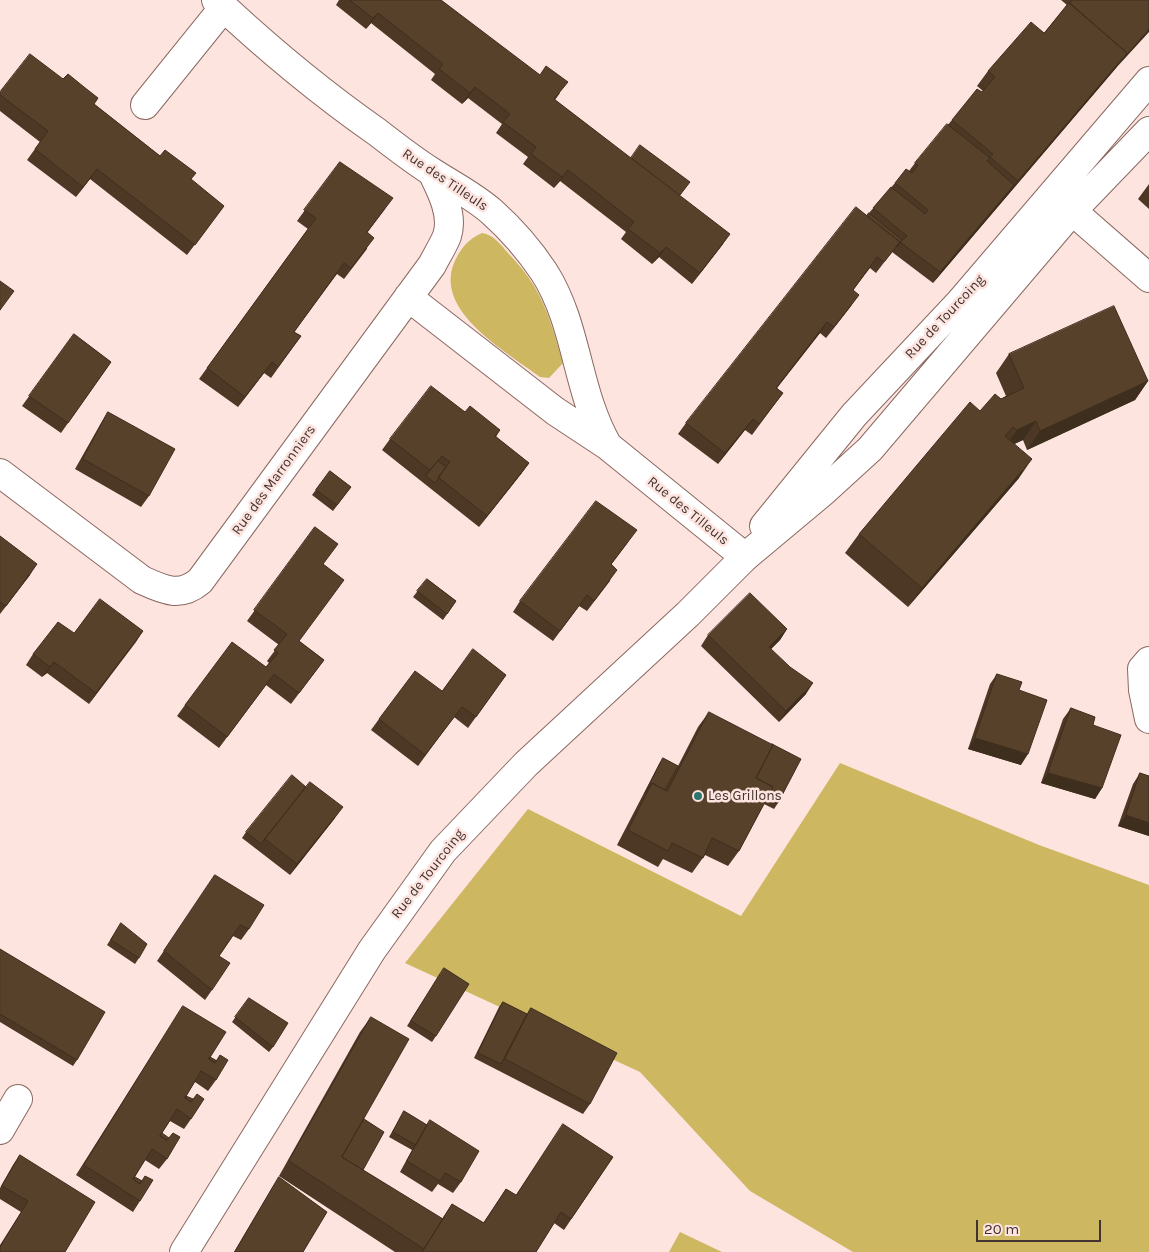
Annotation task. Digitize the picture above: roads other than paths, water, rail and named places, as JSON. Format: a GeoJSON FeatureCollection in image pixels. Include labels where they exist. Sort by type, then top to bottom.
{"type":"FeatureCollection","features":[{"type":"Feature","properties":{"kind":"street"},"geometry":{"type":"LineString","coordinates":[[145,105],[220,4]]}},
{"type":"Feature","properties":{"kind":"street","name":"Rue des Tilleuls"},"geometry":{"type":"LineString","coordinates":[[220,4],[325,95],[432,172],[492,212],[544,272],[565,318],[588,404],[608,446]]}},
{"type":"Feature","properties":{"kind":"street","name":"Rue de Tourcoing"},"geometry":{"type":"LineString","coordinates":[[1063,202],[1149,81]]}},
{"type":"Feature","properties":{"kind":"street","name":"Rue de Tourcoing"},"geometry":{"type":"LineString","coordinates":[[184,1252],[372,950],[443,851],[526,764],[688,614],[745,556],[780,505],[854,415],[960,302],[1063,202],[1149,131]]}},
{"type":"Feature","properties":{"kind":"street","name":"Rue des Marronniers"},"geometry":{"type":"LineString","coordinates":[[0,473],[142,580],[162,589],[177,591],[191,589],[200,581],[432,265],[447,235],[448,215],[441,190],[432,172]]}},
{"type":"Feature","properties":{"kind":"street"},"geometry":{"type":"LineString","coordinates":[[1063,202],[1149,278]]}},
{"type":"Feature","properties":{"kind":"street","name":"Rue des Tilleuls"},"geometry":{"type":"LineString","coordinates":[[408,296],[555,412],[608,446],[745,556]]}},
{"type":"Feature","properties":{"kind":"street"},"geometry":{"type":"LineString","coordinates":[[1149,661],[1142,669],[1142,690],[1149,719]]}},
{"type":"Feature","properties":{"kind":"street"},"geometry":{"type":"LineString","coordinates":[[0,1130],[18,1099]]}},
{"type":"Feature","properties":{"kind":"place","name":"Les Grillons"},"geometry":{"type":"Point","coordinates":[698,796]}}]}
